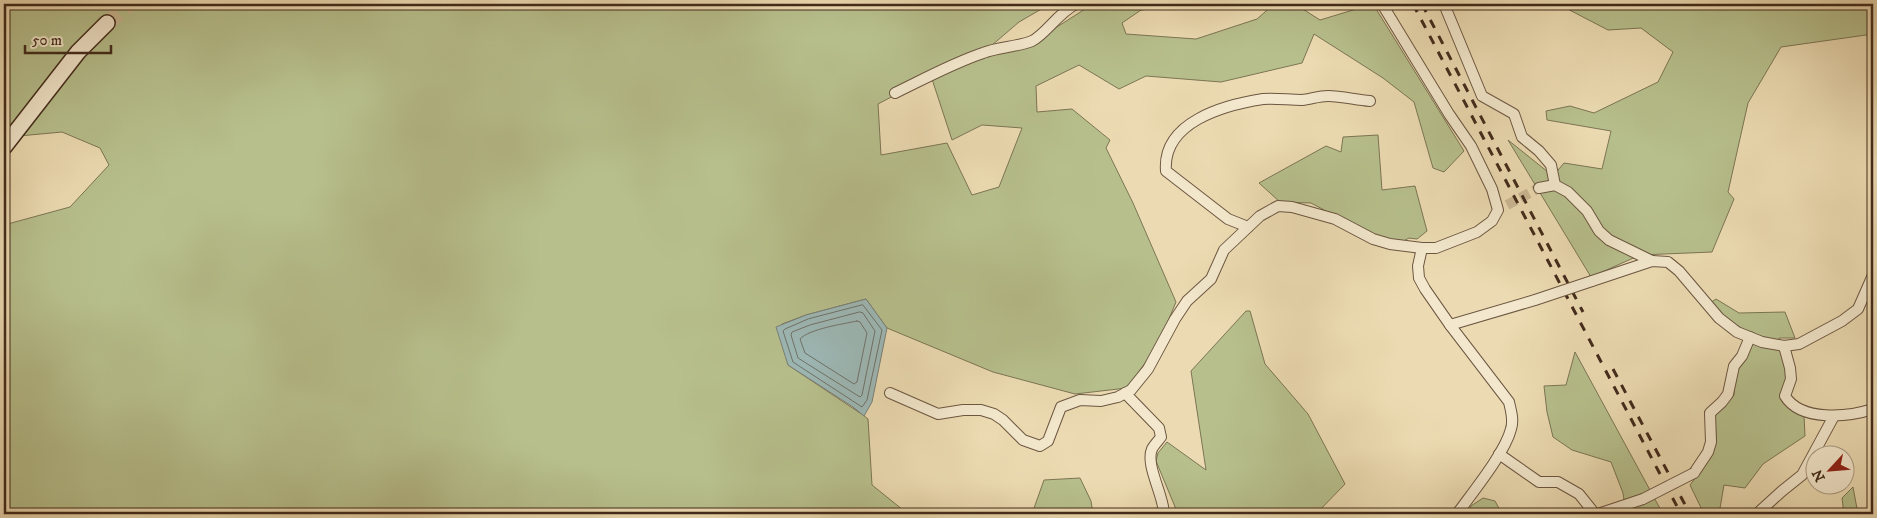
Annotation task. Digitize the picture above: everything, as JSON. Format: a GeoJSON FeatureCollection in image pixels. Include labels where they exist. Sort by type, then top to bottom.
{"type":"FeatureCollection","features":[{"type":"Feature","properties":{"kind":"main road"},"geometry":{"type":"LineString","coordinates":[[4,147],[78,52],[107,23]]}},
{"type":"Feature","properties":{"kind":"street"},"geometry":{"type":"LineString","coordinates":[[895,93],[968,58],[991,50],[1032,41],[1065,10],[1076,4]]}},
{"type":"Feature","properties":{"kind":"street"},"geometry":{"type":"LineString","coordinates":[[890,393],[938,414],[963,410],[981,410],[994,414],[1003,420],[1023,440],[1040,446],[1048,441],[1061,407],[1080,400],[1101,401],[1131,390],[1148,369],[1187,301],[1211,279],[1224,250],[1260,216],[1278,206],[1292,207],[1335,219],[1373,239],[1422,248],[1436,248],[1476,232],[1492,221],[1503,207],[1471,146],[1449,114],[1382,4]]}},
{"type":"Feature","properties":{"kind":"street"},"geometry":{"type":"LineString","coordinates":[[1444,4],[1482,96],[1514,114],[1522,137],[1539,151],[1551,165],[1555,184]]}},
{"type":"Feature","properties":{"kind":"street"},"geometry":{"type":"LineString","coordinates":[[1248,228],[1228,219],[1166,171],[1165,159],[1180,131],[1195,120],[1232,106],[1265,99],[1302,100],[1327,96],[1370,102]]}},
{"type":"Feature","properties":{"kind":"street"},"geometry":{"type":"LineString","coordinates":[[1539,188],[1555,184],[1568,192],[1587,211],[1599,231],[1609,240],[1652,261]]}},
{"type":"Feature","properties":{"kind":"street"},"geometry":{"type":"LineString","coordinates":[[1422,248],[1418,266],[1419,278],[1450,325],[1509,402],[1513,418],[1511,430],[1499,454],[1457,514]]}},
{"type":"Feature","properties":{"kind":"street"},"geometry":{"type":"LineString","coordinates":[[1450,325],[1535,300],[1652,261],[1668,262],[1679,271],[1719,318],[1737,332],[1762,342],[1784,346],[1799,344],[1842,321],[1858,309],[1873,275]]}},
{"type":"Feature","properties":{"kind":"street"},"geometry":{"type":"LineString","coordinates":[[1499,454],[1539,482],[1558,482],[1579,494],[1597,514],[1643,499],[1694,473],[1708,452],[1711,442],[1710,413],[1728,394],[1734,366],[1742,356],[1750,337]]}},
{"type":"Feature","properties":{"kind":"street"},"geometry":{"type":"LineString","coordinates":[[1784,346],[1791,379],[1786,396],[1791,405],[1800,410],[1834,416],[1873,409]]}},
{"type":"Feature","properties":{"kind":"street"},"geometry":{"type":"LineString","coordinates":[[1125,393],[1159,428],[1162,436],[1152,450],[1150,463],[1160,491],[1164,514]]}},
{"type":"Feature","properties":{"kind":"street"},"geometry":{"type":"LineString","coordinates":[[1761,514],[1760,512],[1782,490],[1802,476],[1834,416]]}},
{"type":"Feature","properties":{"kind":"green space"},"geometry":{"type":"Polygon","coordinates":[[[4,4],[1050,4],[1019,22],[984,52],[1027,46],[1093,4],[1177,4],[1177,6],[1141,10],[1122,23],[1126,34],[1196,39],[1257,19],[1274,4],[1295,4],[1320,20],[1373,4],[1464,151],[1444,172],[1433,168],[1414,102],[1383,78],[1314,34],[1302,63],[1221,82],[1146,76],[1119,89],[1079,65],[1036,86],[1037,112],[1072,109],[1110,140],[1106,148],[1133,203],[1176,302],[1158,345],[1127,388],[1075,394],[993,372],[887,328],[866,299],[806,315],[782,324],[788,365],[860,413],[853,407],[868,419],[872,485],[908,514],[4,514],[4,225],[70,207],[109,165],[100,148],[62,132],[19,136],[4,146],[4,4]],[[931,76],[878,104],[881,155],[947,143],[972,195],[999,187],[1022,128],[982,125],[952,140],[931,76]]]}},
{"type":"Feature","properties":{"kind":"green space"},"geometry":{"type":"Polygon","coordinates":[[[1558,4],[1873,4],[1873,34],[1781,47],[1748,103],[1728,192],[1734,199],[1712,252],[1640,255],[1591,277],[1508,140],[1553,176],[1564,163],[1602,169],[1611,131],[1547,120],[1546,111],[1570,106],[1594,113],[1658,82],[1673,52],[1641,28],[1608,30],[1558,4]]]}},
{"type":"Feature","properties":{"kind":"green space"},"geometry":{"type":"Polygon","coordinates":[[[1378,135],[1382,190],[1415,186],[1427,231],[1417,239],[1409,238],[1400,243],[1366,232],[1311,203],[1280,202],[1259,183],[1326,146],[1341,152],[1343,137],[1378,135]]]}},
{"type":"Feature","properties":{"kind":"green space"},"geometry":{"type":"Polygon","coordinates":[[[1716,299],[1739,313],[1785,312],[1795,338],[1779,338],[1789,378],[1782,402],[1804,416],[1805,436],[1763,464],[1745,488],[1724,485],[1719,514],[1704,514],[1690,485],[1713,454],[1716,439],[1715,416],[1734,395],[1735,373],[1756,337],[1722,316],[1710,303],[1716,299]]]}},
{"type":"Feature","properties":{"kind":"green space"},"geometry":{"type":"Polygon","coordinates":[[[1246,311],[1250,311],[1265,364],[1308,414],[1345,484],[1316,514],[1178,514],[1156,461],[1158,453],[1167,442],[1206,470],[1191,371],[1246,311]]]}},
{"type":"Feature","properties":{"kind":"green space"},"geometry":{"type":"Polygon","coordinates":[[[1575,352],[1663,514],[1626,514],[1623,493],[1611,462],[1572,450],[1553,437],[1547,412],[1544,386],[1566,385],[1575,352]]]}},
{"type":"Feature","properties":{"kind":"green space"},"geometry":{"type":"Polygon","coordinates":[[[1080,478],[1091,501],[1093,514],[1029,514],[1033,511],[1044,480],[1080,478]]]}},
{"type":"Feature","properties":{"kind":"green space"},"geometry":{"type":"Polygon","coordinates":[[[1854,492],[1858,514],[1844,514],[1842,498],[1844,496],[1854,496],[1854,492]]]}},
{"type":"Feature","properties":{"kind":"green space"},"geometry":{"type":"Polygon","coordinates":[[[1483,498],[1495,501],[1502,514],[1467,514],[1471,506],[1483,498]]]}},
{"type":"Feature","properties":{"kind":"water"},"geometry":{"type":"Polygon","coordinates":[[[866,299],[887,328],[872,402],[864,416],[788,365],[776,327],[806,315],[866,299]]]}},
{"type":"Feature","properties":{"kind":"tunnel"},"geometry":{"type":"LineString","coordinates":[[107,23],[131,4]]}},
{"type":"Feature","properties":{"kind":"tunnel"},"geometry":{"type":"LineString","coordinates":[[1507,205],[1539,188]]}},
{"type":"Feature","properties":{"kind":"railway"},"geometry":{"type":"LineString","coordinates":[[1413,4],[1681,514]]}},
{"type":"Feature","properties":{"kind":"railway"},"geometry":{"type":"LineString","coordinates":[[1422,4],[1583,312]]}},
{"type":"Feature","properties":{"kind":"railway"},"geometry":{"type":"LineString","coordinates":[[1613,369],[1690,514]]}}]}
